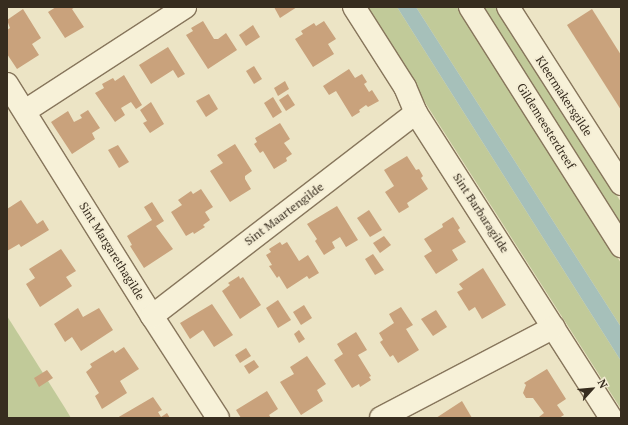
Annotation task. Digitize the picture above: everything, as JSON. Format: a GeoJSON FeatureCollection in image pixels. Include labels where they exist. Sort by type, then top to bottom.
{"type":"FeatureCollection","features":[{"type":"Feature","properties":{"kind":"street"},"geometry":{"type":"LineString","coordinates":[[25,111],[185,7]]}},
{"type":"Feature","properties":{"kind":"street","name":"Sint Barbaragilde"},"geometry":{"type":"LineString","coordinates":[[354,7],[405,86],[416,113],[611,418]]}},
{"type":"Feature","properties":{"kind":"street","name":"Gildemeesterdreef"},"geometry":{"type":"LineString","coordinates":[[470,7],[621,246]]}},
{"type":"Feature","properties":{"kind":"street","name":"Kleermakersgilde"},"geometry":{"type":"LineString","coordinates":[[508,7],[621,184]]}},
{"type":"Feature","properties":{"kind":"street","name":"Sint Margarethagilde"},"geometry":{"type":"LineString","coordinates":[[7,84],[152,316],[218,418]]}},
{"type":"Feature","properties":{"kind":"street","name":"Sint Maartengilde"},"geometry":{"type":"LineString","coordinates":[[152,316],[416,113]]}},
{"type":"Feature","properties":{"kind":"street"},"geometry":{"type":"LineString","coordinates":[[381,418],[554,327]]}},
{"type":"Feature","properties":{"kind":"green space"},"geometry":{"type":"Polygon","coordinates":[[[364,7],[397,7],[621,361],[621,409],[364,7]]]}},
{"type":"Feature","properties":{"kind":"green space"},"geometry":{"type":"Polygon","coordinates":[[[416,7],[457,7],[621,263],[621,327],[416,7]]]}},
{"type":"Feature","properties":{"kind":"green space"},"geometry":{"type":"Polygon","coordinates":[[[481,7],[497,7],[621,202],[621,225],[481,7]]]}},
{"type":"Feature","properties":{"kind":"green space"},"geometry":{"type":"Polygon","coordinates":[[[7,316],[65,408],[71,418],[7,418],[7,316]]]}},
{"type":"Feature","properties":{"kind":"water"},"geometry":{"type":"Polygon","coordinates":[[[397,7],[416,7],[621,327],[621,361],[397,7]]]}},
{"type":"Feature","properties":{"kind":"building"},"geometry":{"type":"Polygon","coordinates":[[[56,7],[75,7],[72,9],[84,27],[65,38],[48,12],[56,7]]]}},
{"type":"Feature","properties":{"kind":"building"},"geometry":{"type":"Polygon","coordinates":[[[274,7],[297,7],[280,18],[274,7]]]}},
{"type":"Feature","properties":{"kind":"building"},"geometry":{"type":"Polygon","coordinates":[[[23,9],[41,38],[32,44],[39,55],[17,69],[7,54],[7,30],[10,28],[7,20],[23,9]]]}},
{"type":"Feature","properties":{"kind":"building"},"geometry":{"type":"Polygon","coordinates":[[[592,9],[621,55],[621,110],[567,25],[592,9]]]}},
{"type":"Feature","properties":{"kind":"building"},"geometry":{"type":"Polygon","coordinates":[[[203,21],[214,39],[218,39],[226,33],[237,50],[208,69],[186,35],[193,31],[191,28],[203,21]]]}},
{"type":"Feature","properties":{"kind":"building"},"geometry":{"type":"Polygon","coordinates":[[[324,21],[336,39],[328,44],[334,54],[313,67],[295,39],[303,34],[301,31],[314,23],[316,26],[324,21]]]}},
{"type":"Feature","properties":{"kind":"building"},"geometry":{"type":"Polygon","coordinates":[[[253,25],[260,37],[246,46],[239,35],[253,25]]]}},
{"type":"Feature","properties":{"kind":"building"},"geometry":{"type":"Polygon","coordinates":[[[168,47],[185,74],[178,78],[173,70],[151,84],[139,65],[168,47]]]}},
{"type":"Feature","properties":{"kind":"building"},"geometry":{"type":"Polygon","coordinates":[[[254,66],[262,79],[254,84],[246,71],[254,66]]]}},
{"type":"Feature","properties":{"kind":"building"},"geometry":{"type":"Polygon","coordinates":[[[349,69],[355,78],[362,74],[367,82],[364,84],[369,92],[372,90],[379,101],[368,107],[366,105],[359,110],[360,112],[352,117],[336,91],[329,95],[323,86],[349,69]]]}},
{"type":"Feature","properties":{"kind":"building"},"geometry":{"type":"Polygon","coordinates":[[[124,75],[142,105],[136,109],[131,102],[121,108],[125,115],[115,122],[95,93],[104,88],[102,84],[113,78],[115,81],[124,75]]]}},
{"type":"Feature","properties":{"kind":"building"},"geometry":{"type":"Polygon","coordinates":[[[285,81],[289,89],[278,96],[274,88],[285,81]]]}},
{"type":"Feature","properties":{"kind":"building"},"geometry":{"type":"Polygon","coordinates":[[[209,94],[218,109],[206,117],[196,101],[209,94]]]}},
{"type":"Feature","properties":{"kind":"building"},"geometry":{"type":"Polygon","coordinates":[[[288,94],[295,105],[286,111],[279,100],[288,94]]]}},
{"type":"Feature","properties":{"kind":"building"},"geometry":{"type":"Polygon","coordinates":[[[273,97],[282,112],[273,118],[264,103],[273,97]]]}},
{"type":"Feature","properties":{"kind":"building"},"geometry":{"type":"Polygon","coordinates":[[[151,102],[164,124],[150,133],[143,123],[147,121],[140,110],[151,102]]]}},
{"type":"Feature","properties":{"kind":"building"},"geometry":{"type":"Polygon","coordinates":[[[88,110],[100,128],[92,133],[95,139],[72,154],[51,122],[68,111],[74,122],[82,118],[80,115],[88,110]]]}},
{"type":"Feature","properties":{"kind":"building"},"geometry":{"type":"Polygon","coordinates":[[[280,123],[290,139],[284,143],[292,154],[286,158],[287,161],[274,169],[263,151],[260,153],[254,144],[257,142],[255,138],[280,123]]]}},
{"type":"Feature","properties":{"kind":"building"},"geometry":{"type":"Polygon","coordinates":[[[235,144],[252,171],[245,176],[245,179],[251,189],[230,202],[210,171],[223,163],[217,155],[235,144]]]}},
{"type":"Feature","properties":{"kind":"building"},"geometry":{"type":"Polygon","coordinates":[[[118,145],[129,162],[119,168],[108,150],[118,145]]]}},
{"type":"Feature","properties":{"kind":"building"},"geometry":{"type":"Polygon","coordinates":[[[407,156],[416,170],[419,169],[423,176],[421,178],[428,189],[407,203],[409,207],[399,213],[385,192],[394,186],[384,170],[407,156]]]}},
{"type":"Feature","properties":{"kind":"building"},"geometry":{"type":"Polygon","coordinates":[[[201,189],[213,207],[205,212],[210,220],[203,225],[205,227],[194,234],[193,232],[186,236],[171,212],[182,205],[178,200],[191,191],[193,194],[201,189]]]}},
{"type":"Feature","properties":{"kind":"building"},"geometry":{"type":"Polygon","coordinates":[[[21,200],[37,224],[43,220],[49,230],[21,247],[19,244],[7,251],[7,209],[21,200]]]}},
{"type":"Feature","properties":{"kind":"building"},"geometry":{"type":"Polygon","coordinates":[[[152,202],[164,221],[156,226],[173,249],[144,268],[130,246],[132,245],[127,236],[152,220],[144,207],[152,202]]]}},
{"type":"Feature","properties":{"kind":"building"},"geometry":{"type":"Polygon","coordinates":[[[337,206],[358,240],[346,247],[340,237],[332,242],[335,248],[324,255],[315,241],[317,239],[307,224],[337,206]]]}},
{"type":"Feature","properties":{"kind":"building"},"geometry":{"type":"Polygon","coordinates":[[[369,210],[382,230],[370,237],[357,218],[369,210]]]}},
{"type":"Feature","properties":{"kind":"building"},"geometry":{"type":"Polygon","coordinates":[[[453,217],[460,228],[458,230],[466,242],[452,250],[458,260],[436,274],[424,256],[432,251],[424,239],[443,227],[442,224],[453,217]]]}},
{"type":"Feature","properties":{"kind":"building"},"geometry":{"type":"Polygon","coordinates":[[[384,236],[391,245],[380,253],[373,243],[384,236]]]}},
{"type":"Feature","properties":{"kind":"building"},"geometry":{"type":"Polygon","coordinates":[[[280,242],[282,245],[287,242],[299,261],[308,255],[319,273],[309,279],[307,276],[287,289],[279,276],[277,278],[269,266],[272,265],[266,255],[271,252],[269,249],[280,242]]]}},
{"type":"Feature","properties":{"kind":"building"},"geometry":{"type":"Polygon","coordinates":[[[61,249],[76,271],[66,277],[72,286],[40,307],[26,284],[35,278],[29,269],[61,249]]]}},
{"type":"Feature","properties":{"kind":"building"},"geometry":{"type":"Polygon","coordinates":[[[373,254],[384,270],[375,275],[365,259],[373,254]]]}},
{"type":"Feature","properties":{"kind":"building"},"geometry":{"type":"Polygon","coordinates":[[[483,268],[506,305],[482,319],[475,307],[469,311],[457,292],[463,289],[459,284],[483,268]]]}},
{"type":"Feature","properties":{"kind":"building"},"geometry":{"type":"Polygon","coordinates":[[[239,276],[240,279],[243,277],[261,305],[240,319],[222,291],[230,285],[228,283],[239,276]]]}},
{"type":"Feature","properties":{"kind":"building"},"geometry":{"type":"Polygon","coordinates":[[[278,300],[291,320],[278,328],[266,308],[278,300]]]}},
{"type":"Feature","properties":{"kind":"building"},"geometry":{"type":"Polygon","coordinates":[[[212,304],[233,335],[214,347],[203,330],[190,339],[180,323],[212,304]]]}},
{"type":"Feature","properties":{"kind":"building"},"geometry":{"type":"Polygon","coordinates":[[[304,305],[312,318],[301,325],[293,312],[304,305]]]}},
{"type":"Feature","properties":{"kind":"building"},"geometry":{"type":"Polygon","coordinates":[[[401,307],[413,325],[406,329],[419,350],[398,363],[393,355],[390,357],[380,342],[383,340],[379,333],[394,323],[389,314],[401,307]]]}},
{"type":"Feature","properties":{"kind":"building"},"geometry":{"type":"Polygon","coordinates":[[[78,308],[83,317],[99,308],[113,330],[81,351],[72,337],[65,342],[54,324],[78,308]]]}},
{"type":"Feature","properties":{"kind":"building"},"geometry":{"type":"Polygon","coordinates":[[[436,310],[447,327],[433,336],[421,319],[436,310]]]}},
{"type":"Feature","properties":{"kind":"building"},"geometry":{"type":"Polygon","coordinates":[[[299,330],[305,339],[299,343],[294,334],[299,330]]]}},
{"type":"Feature","properties":{"kind":"building"},"geometry":{"type":"Polygon","coordinates":[[[356,332],[367,350],[358,355],[371,376],[369,377],[371,380],[360,387],[359,384],[352,388],[334,360],[343,354],[337,344],[356,332]]]}},
{"type":"Feature","properties":{"kind":"building"},"geometry":{"type":"Polygon","coordinates":[[[124,347],[139,369],[120,381],[127,393],[102,409],[95,396],[99,393],[86,372],[92,367],[90,364],[113,350],[115,353],[124,347]]]}},
{"type":"Feature","properties":{"kind":"building"},"geometry":{"type":"Polygon","coordinates":[[[246,348],[251,356],[240,363],[235,355],[246,348]]]}},
{"type":"Feature","properties":{"kind":"building"},"geometry":{"type":"Polygon","coordinates":[[[307,356],[326,384],[317,390],[323,401],[301,415],[280,382],[294,374],[290,367],[307,356]]]}},
{"type":"Feature","properties":{"kind":"building"},"geometry":{"type":"Polygon","coordinates":[[[254,360],[259,367],[249,374],[244,366],[254,360]]]}},
{"type":"Feature","properties":{"kind":"building"},"geometry":{"type":"Polygon","coordinates":[[[547,369],[566,399],[557,405],[564,415],[559,418],[539,418],[544,413],[533,398],[526,398],[523,393],[526,385],[524,383],[547,369]]]}},
{"type":"Feature","properties":{"kind":"building"},"geometry":{"type":"Polygon","coordinates":[[[47,370],[53,378],[39,387],[34,378],[47,370]]]}},
{"type":"Feature","properties":{"kind":"building"},"geometry":{"type":"Polygon","coordinates":[[[267,391],[278,409],[269,415],[271,418],[241,418],[236,410],[267,391]]]}},
{"type":"Feature","properties":{"kind":"building"},"geometry":{"type":"Polygon","coordinates":[[[153,397],[162,410],[158,412],[161,417],[167,413],[170,418],[117,418],[153,397]]]}},
{"type":"Feature","properties":{"kind":"building"},"geometry":{"type":"Polygon","coordinates":[[[462,401],[472,418],[436,418],[462,401]]]}}]}
